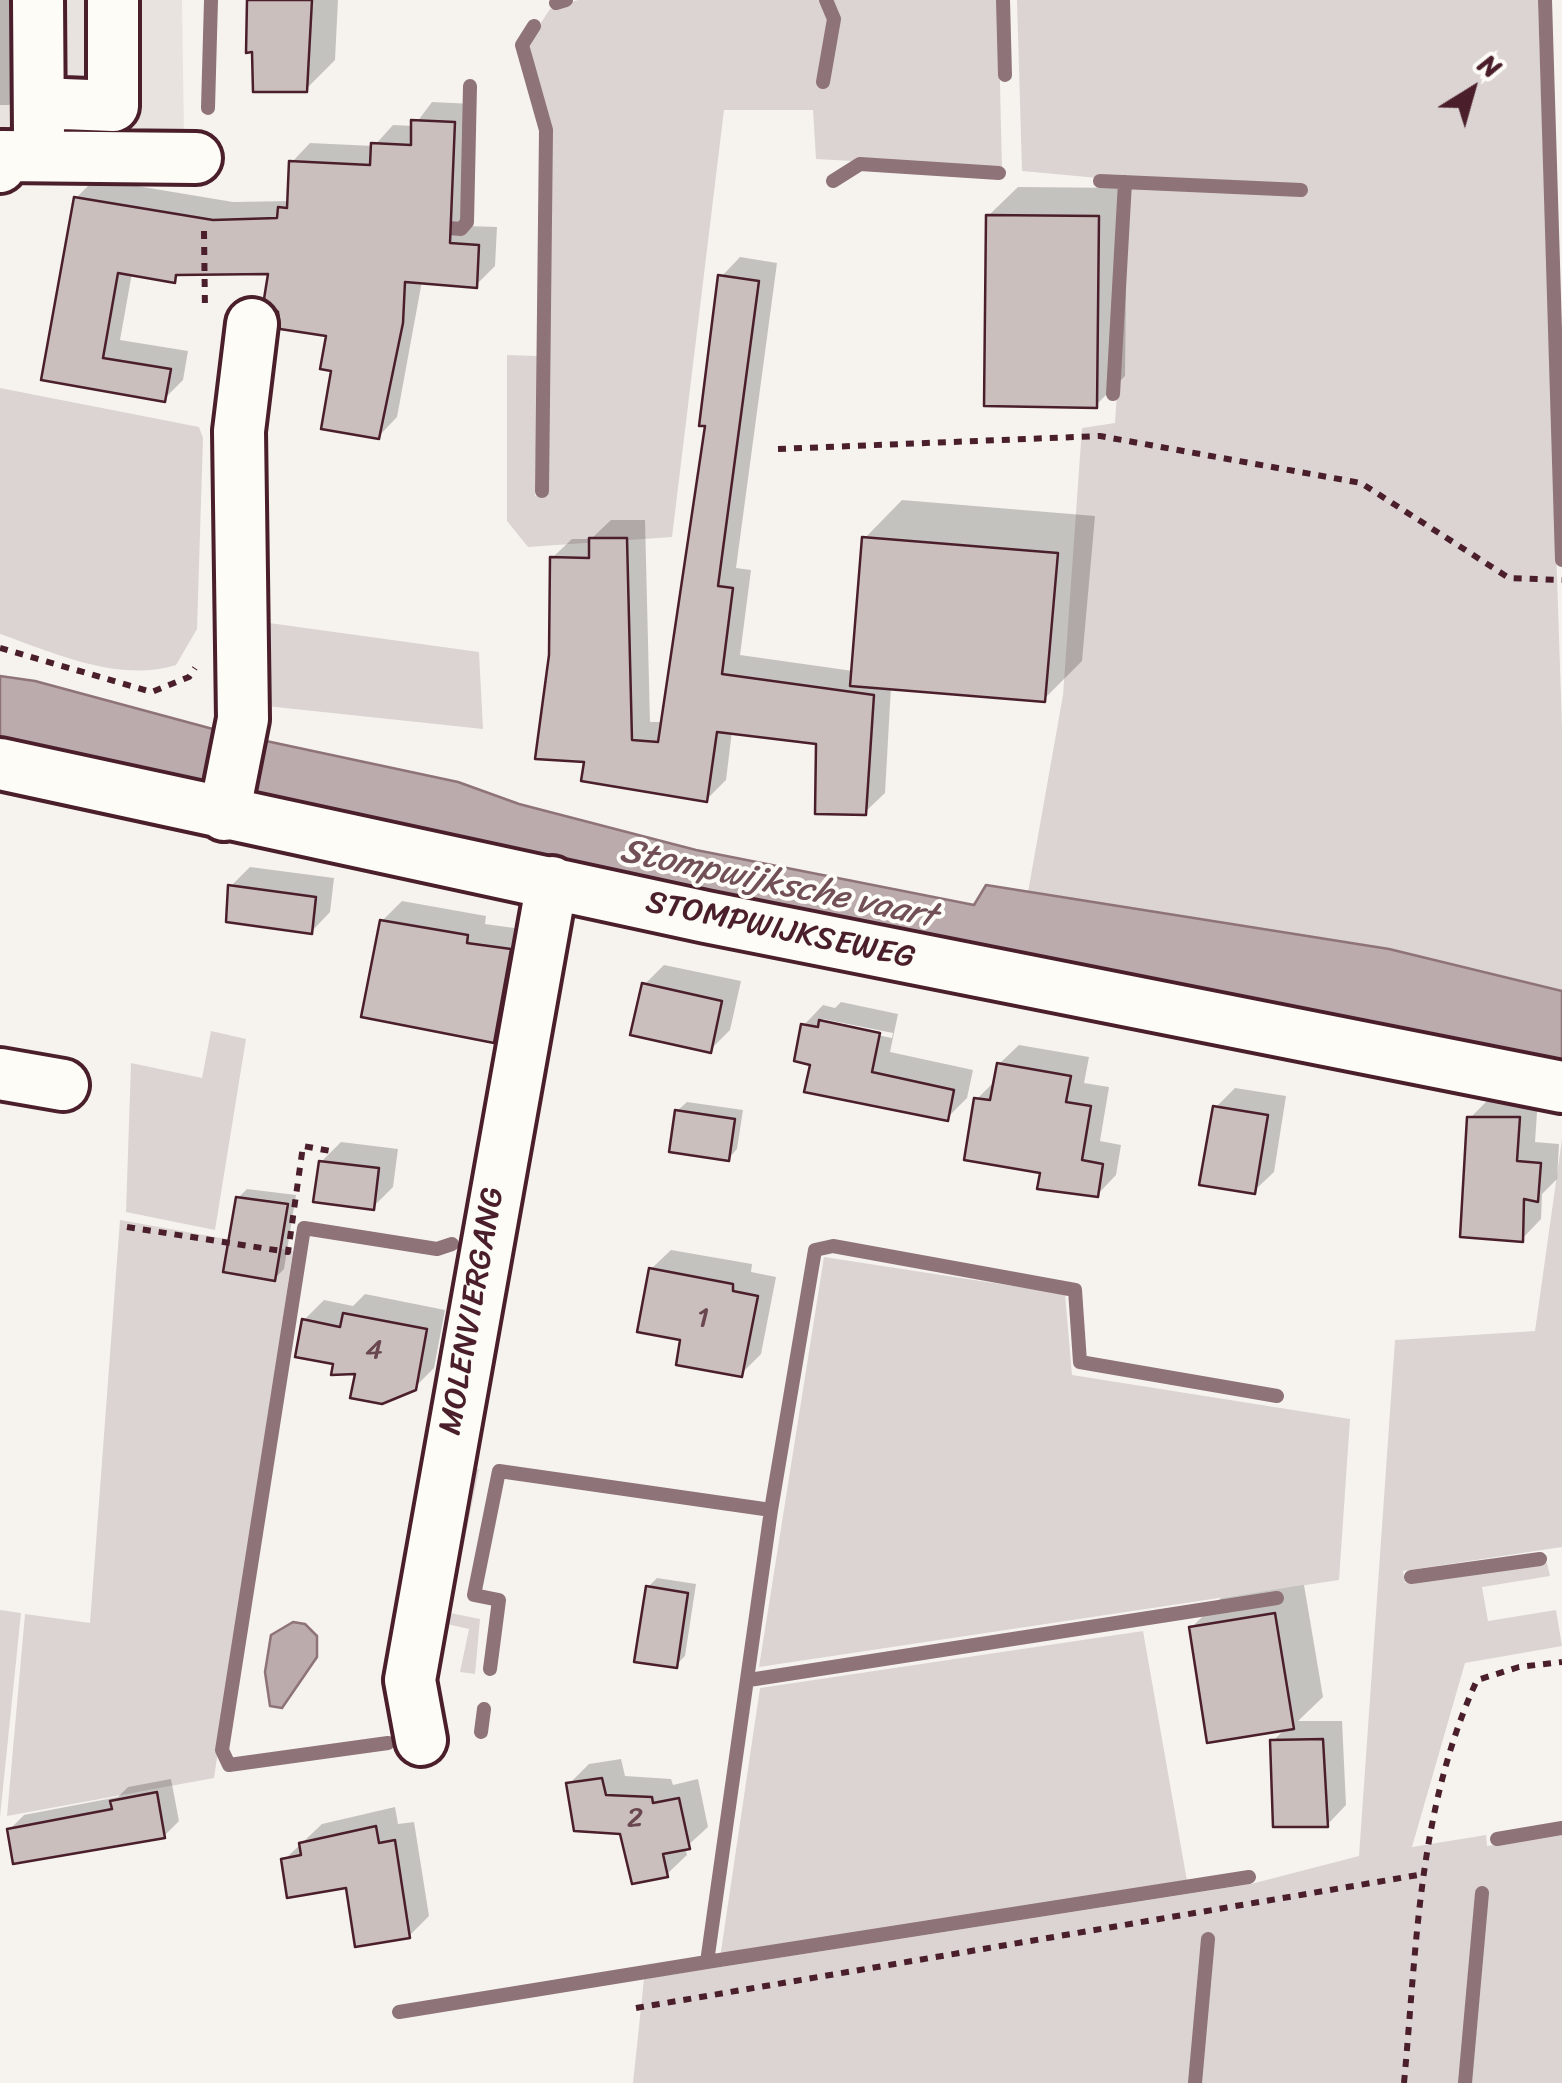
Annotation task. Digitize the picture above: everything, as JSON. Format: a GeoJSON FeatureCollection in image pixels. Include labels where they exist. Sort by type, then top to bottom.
{"type":"FeatureCollection","features":[{"type":"Feature","properties":{"kind":"street"},"geometry":{"type":"LineString","coordinates":[[38,0],[38,103],[19,164],[196,158]]}},
{"type":"Feature","properties":{"kind":"street"},"geometry":{"type":"LineString","coordinates":[[38,103],[113,106],[112,0]]}},
{"type":"Feature","properties":{"kind":"street"},"geometry":{"type":"LineString","coordinates":[[225,808],[243,719],[238,431],[229,327]]}},
{"type":"Feature","properties":{"kind":"street","name":"STOMPWIJKSEWEG"},"geometry":{"type":"LineString","coordinates":[[0,764],[225,808],[877,952],[1562,1087]]}},
{"type":"Feature","properties":{"kind":"street","name":"MOLENVIERGANG"},"geometry":{"type":"LineString","coordinates":[[421,1740],[410,1680],[552,882]]}},
{"type":"Feature","properties":{"kind":"street"},"geometry":{"type":"LineString","coordinates":[[0,1074],[64,1085]]}},
{"type":"Feature","properties":{"kind":"path"},"geometry":{"type":"LineString","coordinates":[[204,232],[229,327]]}},
{"type":"Feature","properties":{"kind":"path"},"geometry":{"type":"LineString","coordinates":[[778,449],[1100,436],[1361,483],[1510,578],[1562,580]]}},
{"type":"Feature","properties":{"kind":"path"},"geometry":{"type":"LineString","coordinates":[[0,648],[152,692],[189,677],[204,654]]}},
{"type":"Feature","properties":{"kind":"path"},"geometry":{"type":"LineString","coordinates":[[128,1227],[288,1252],[303,1146],[336,1152]]}},
{"type":"Feature","properties":{"kind":"path"},"geometry":{"type":"LineString","coordinates":[[1404,2083],[1429,1824],[1458,1723],[1478,1680],[1519,1667],[1562,1662]]}},
{"type":"Feature","properties":{"kind":"path"},"geometry":{"type":"LineString","coordinates":[[636,2008],[1424,1874]]}},
{"type":"Feature","properties":{"kind":"shaded area"},"geometry":{"type":"Polygon","coordinates":[[[0,0],[182,0],[184,135],[0,128],[0,0]]]}},
{"type":"Feature","properties":{"kind":"shaded area"},"geometry":{"type":"Polygon","coordinates":[[[578,0],[998,0],[1002,169],[816,159],[813,110],[724,110],[672,537],[528,547],[507,521],[507,355],[538,356],[535,496],[547,496],[549,131],[527,44],[550,9],[578,0]]]}},
{"type":"Feature","properties":{"kind":"shaded area"},"geometry":{"type":"Polygon","coordinates":[[[1017,0],[1538,0],[1562,727],[1562,991],[1389,949],[1028,892],[1063,695],[1082,428],[1115,423],[1131,181],[1022,171],[1017,0]]]}},
{"type":"Feature","properties":{"kind":"shaded area"},"geometry":{"type":"Polygon","coordinates":[[[0,388],[199,427],[203,438],[197,629],[176,665],[154,670],[110,668],[64,657],[0,634],[0,388]]]}},
{"type":"Feature","properties":{"kind":"shaded area"},"geometry":{"type":"Polygon","coordinates":[[[262,622],[479,652],[483,729],[266,706],[262,622]]]}},
{"type":"Feature","properties":{"kind":"shaded area"},"geometry":{"type":"Polygon","coordinates":[[[211,1031],[246,1039],[215,1230],[126,1212],[131,1063],[202,1078],[211,1031]]]}},
{"type":"Feature","properties":{"kind":"shaded area"},"geometry":{"type":"Polygon","coordinates":[[[1562,1139],[1562,1547],[1403,1571],[1405,1583],[1547,1563],[1550,1576],[1482,1587],[1488,1621],[1556,1610],[1562,1646],[1465,1663],[1412,1847],[1486,1835],[1487,1846],[1562,1833],[1562,2083],[633,2083],[644,1979],[1251,1884],[1359,1856],[1395,1340],[1535,1331],[1562,1139]]]}},
{"type":"Feature","properties":{"kind":"shaded area"},"geometry":{"type":"Polygon","coordinates":[[[120,1220],[293,1251],[214,1778],[7,1816],[25,1614],[90,1623],[120,1220]]]}},
{"type":"Feature","properties":{"kind":"shaded area"},"geometry":{"type":"Polygon","coordinates":[[[824,1257],[1065,1294],[1072,1375],[1350,1419],[1339,1580],[759,1667],[824,1257]]]}},
{"type":"Feature","properties":{"kind":"shaded area"},"geometry":{"type":"Polygon","coordinates":[[[461,1464],[479,1469],[450,1613],[480,1619],[475,1674],[460,1672],[469,1629],[434,1621],[461,1464]]]}},
{"type":"Feature","properties":{"kind":"shaded area"},"geometry":{"type":"Polygon","coordinates":[[[0,1610],[21,1613],[0,1817],[0,1610]]]}},
{"type":"Feature","properties":{"kind":"shaded area"},"geometry":{"type":"Polygon","coordinates":[[[1143,1631],[1187,1881],[720,1958],[760,1688],[1143,1631]]]}},
{"type":"Feature","properties":{"kind":"water","name":"Stompwijksche vaart"},"geometry":{"type":"Polygon","coordinates":[[[0,676],[35,681],[224,732],[458,782],[519,804],[696,850],[974,905],[986,885],[1389,949],[1562,991],[1562,1064],[733,903],[0,741],[0,676]]]}},
{"type":"Feature","properties":{"kind":"water"},"geometry":{"type":"Polygon","coordinates":[[[293,1622],[305,1624],[317,1636],[317,1657],[282,1708],[270,1706],[265,1672],[271,1635],[293,1622]]]}},
{"type":"Feature","properties":{"kind":"building"},"geometry":{"type":"Polygon","coordinates":[[[247,0],[312,0],[307,92],[253,92],[252,52],[246,53],[247,0]]]}},
{"type":"Feature","properties":{"kind":"building"},"geometry":{"type":"Polygon","coordinates":[[[411,120],[455,122],[450,243],[479,245],[477,288],[405,282],[403,323],[379,439],[321,429],[331,371],[320,369],[326,336],[280,329],[278,312],[264,299],[268,274],[176,275],[175,283],[118,273],[103,358],[171,369],[165,402],[41,380],[74,197],[213,220],[277,218],[278,207],[287,208],[289,161],[370,165],[371,143],[411,145],[411,120]]]}},
{"type":"Feature","properties":{"kind":"building"},"geometry":{"type":"Polygon","coordinates":[[[986,215],[1099,216],[1097,408],[984,406],[986,215]]]}},
{"type":"Feature","properties":{"kind":"building"},"geometry":{"type":"Polygon","coordinates":[[[718,275],[759,281],[718,586],[733,588],[722,674],[874,695],[866,815],[815,814],[816,744],[717,732],[707,802],[581,781],[584,762],[535,759],[549,655],[550,557],[589,558],[589,538],[627,538],[632,740],[658,742],[705,426],[699,426],[718,275]]]}},
{"type":"Feature","properties":{"kind":"building"},"geometry":{"type":"Polygon","coordinates":[[[862,537],[1058,553],[1045,702],[850,686],[862,537]]]}},
{"type":"Feature","properties":{"kind":"building"},"geometry":{"type":"Polygon","coordinates":[[[228,885],[316,897],[312,934],[226,922],[228,885]]]}},
{"type":"Feature","properties":{"kind":"building"},"geometry":{"type":"Polygon","coordinates":[[[380,920],[468,935],[467,943],[511,949],[494,1043],[361,1017],[380,920]]]}},
{"type":"Feature","properties":{"kind":"building"},"geometry":{"type":"Polygon","coordinates":[[[642,983],[722,1001],[711,1053],[630,1035],[642,983]]]}},
{"type":"Feature","properties":{"kind":"building"},"geometry":{"type":"Polygon","coordinates":[[[819,1020],[880,1033],[872,1072],[954,1090],[948,1121],[804,1092],[810,1065],[794,1061],[801,1024],[818,1027],[819,1020]]]}},
{"type":"Feature","properties":{"kind":"building"},"geometry":{"type":"Polygon","coordinates":[[[997,1063],[1071,1076],[1066,1102],[1091,1106],[1082,1160],[1103,1164],[1098,1197],[1037,1189],[1040,1173],[964,1160],[974,1098],[990,1100],[997,1063]]]}},
{"type":"Feature","properties":{"kind":"building"},"geometry":{"type":"Polygon","coordinates":[[[1213,1106],[1268,1115],[1255,1194],[1199,1185],[1213,1106]]]}},
{"type":"Feature","properties":{"kind":"building"},"geometry":{"type":"Polygon","coordinates":[[[675,1110],[735,1119],[729,1161],[669,1152],[675,1110]]]}},
{"type":"Feature","properties":{"kind":"building"},"geometry":{"type":"Polygon","coordinates":[[[1467,1117],[1520,1117],[1517,1161],[1541,1163],[1538,1202],[1524,1199],[1523,1242],[1460,1237],[1467,1117]]]}},
{"type":"Feature","properties":{"kind":"building"},"geometry":{"type":"Polygon","coordinates":[[[319,1161],[379,1168],[374,1210],[313,1202],[319,1161]]]}},
{"type":"Feature","properties":{"kind":"building"},"geometry":{"type":"Polygon","coordinates":[[[236,1197],[288,1204],[275,1281],[223,1272],[236,1197]]]}},
{"type":"Feature","properties":{"kind":"building"},"geometry":{"type":"Polygon","coordinates":[[[649,1268],[733,1284],[733,1291],[758,1296],[742,1377],[676,1365],[680,1340],[637,1332],[649,1268]]]}},
{"type":"Feature","properties":{"kind":"building"},"geometry":{"type":"Polygon","coordinates":[[[343,1313],[427,1329],[416,1390],[382,1404],[350,1398],[355,1374],[331,1375],[333,1364],[295,1357],[302,1319],[340,1327],[343,1313]]]}},
{"type":"Feature","properties":{"kind":"building"},"geometry":{"type":"Polygon","coordinates":[[[646,1586],[688,1593],[677,1668],[634,1662],[646,1586]]]}},
{"type":"Feature","properties":{"kind":"building"},"geometry":{"type":"Polygon","coordinates":[[[1275,1613],[1294,1729],[1207,1743],[1189,1627],[1275,1613]]]}},
{"type":"Feature","properties":{"kind":"building"},"geometry":{"type":"Polygon","coordinates":[[[1323,1739],[1328,1827],[1273,1827],[1270,1740],[1323,1739]]]}},
{"type":"Feature","properties":{"kind":"building"},"geometry":{"type":"Polygon","coordinates":[[[602,1778],[606,1795],[652,1797],[653,1803],[679,1798],[690,1849],[663,1854],[668,1877],[632,1884],[620,1834],[574,1831],[566,1783],[602,1778]]]}},
{"type":"Feature","properties":{"kind":"building"},"geometry":{"type":"Polygon","coordinates":[[[157,1792],[165,1838],[13,1864],[7,1829],[112,1809],[110,1801],[157,1792]]]}},
{"type":"Feature","properties":{"kind":"building"},"geometry":{"type":"Polygon","coordinates":[[[376,1826],[379,1843],[395,1840],[410,1938],[355,1947],[346,1888],[287,1898],[281,1859],[301,1855],[299,1843],[376,1826]]]}},
{"type":"Feature","properties":{"kind":"waterway"},"geometry":{"type":"LineString","coordinates":[[208,108],[211,0]]}},
{"type":"Feature","properties":{"kind":"waterway"},"geometry":{"type":"LineString","coordinates":[[556,3],[566,0]]}},
{"type":"Feature","properties":{"kind":"waterway"},"geometry":{"type":"LineString","coordinates":[[823,82],[834,19],[826,0]]}},
{"type":"Feature","properties":{"kind":"waterway"},"geometry":{"type":"LineString","coordinates":[[1003,0],[1005,75]]}},
{"type":"Feature","properties":{"kind":"waterway"},"geometry":{"type":"LineString","coordinates":[[1545,0],[1562,560]]}},
{"type":"Feature","properties":{"kind":"waterway"},"geometry":{"type":"LineString","coordinates":[[534,26],[522,45],[546,130],[542,491]]}},
{"type":"Feature","properties":{"kind":"waterway"},"geometry":{"type":"LineString","coordinates":[[436,227],[461,229],[467,222],[470,86]]}},
{"type":"Feature","properties":{"kind":"waterway"},"geometry":{"type":"LineString","coordinates":[[833,181],[860,164],[999,173]]}},
{"type":"Feature","properties":{"kind":"waterway"},"geometry":{"type":"LineString","coordinates":[[1100,181],[1301,190]]}},
{"type":"Feature","properties":{"kind":"waterway"},"geometry":{"type":"LineString","coordinates":[[1113,394],[1125,182]]}},
{"type":"Feature","properties":{"kind":"waterway"},"geometry":{"type":"LineString","coordinates":[[388,1743],[229,1765],[222,1750],[304,1228],[437,1249],[452,1244]]}},
{"type":"Feature","properties":{"kind":"waterway"},"geometry":{"type":"LineString","coordinates":[[399,2012],[707,1962],[771,1510],[815,1250],[833,1246],[1075,1290],[1080,1362],[1277,1396]]}},
{"type":"Feature","properties":{"kind":"waterway"},"geometry":{"type":"LineString","coordinates":[[490,1669],[499,1600],[474,1595],[499,1471],[771,1510]]}},
{"type":"Feature","properties":{"kind":"waterway"},"geometry":{"type":"LineString","coordinates":[[1411,1577],[1540,1559]]}},
{"type":"Feature","properties":{"kind":"waterway"},"geometry":{"type":"LineString","coordinates":[[749,1680],[1277,1598]]}},
{"type":"Feature","properties":{"kind":"waterway"},"geometry":{"type":"LineString","coordinates":[[481,1732],[484,1709]]}},
{"type":"Feature","properties":{"kind":"waterway"},"geometry":{"type":"LineString","coordinates":[[1497,1839],[1562,1828]]}},
{"type":"Feature","properties":{"kind":"waterway"},"geometry":{"type":"LineString","coordinates":[[707,1962],[1249,1877]]}},
{"type":"Feature","properties":{"kind":"waterway"},"geometry":{"type":"LineString","coordinates":[[1465,2083],[1482,1893]]}},
{"type":"Feature","properties":{"kind":"waterway"},"geometry":{"type":"LineString","coordinates":[[1195,2083],[1208,1939]]}}]}
